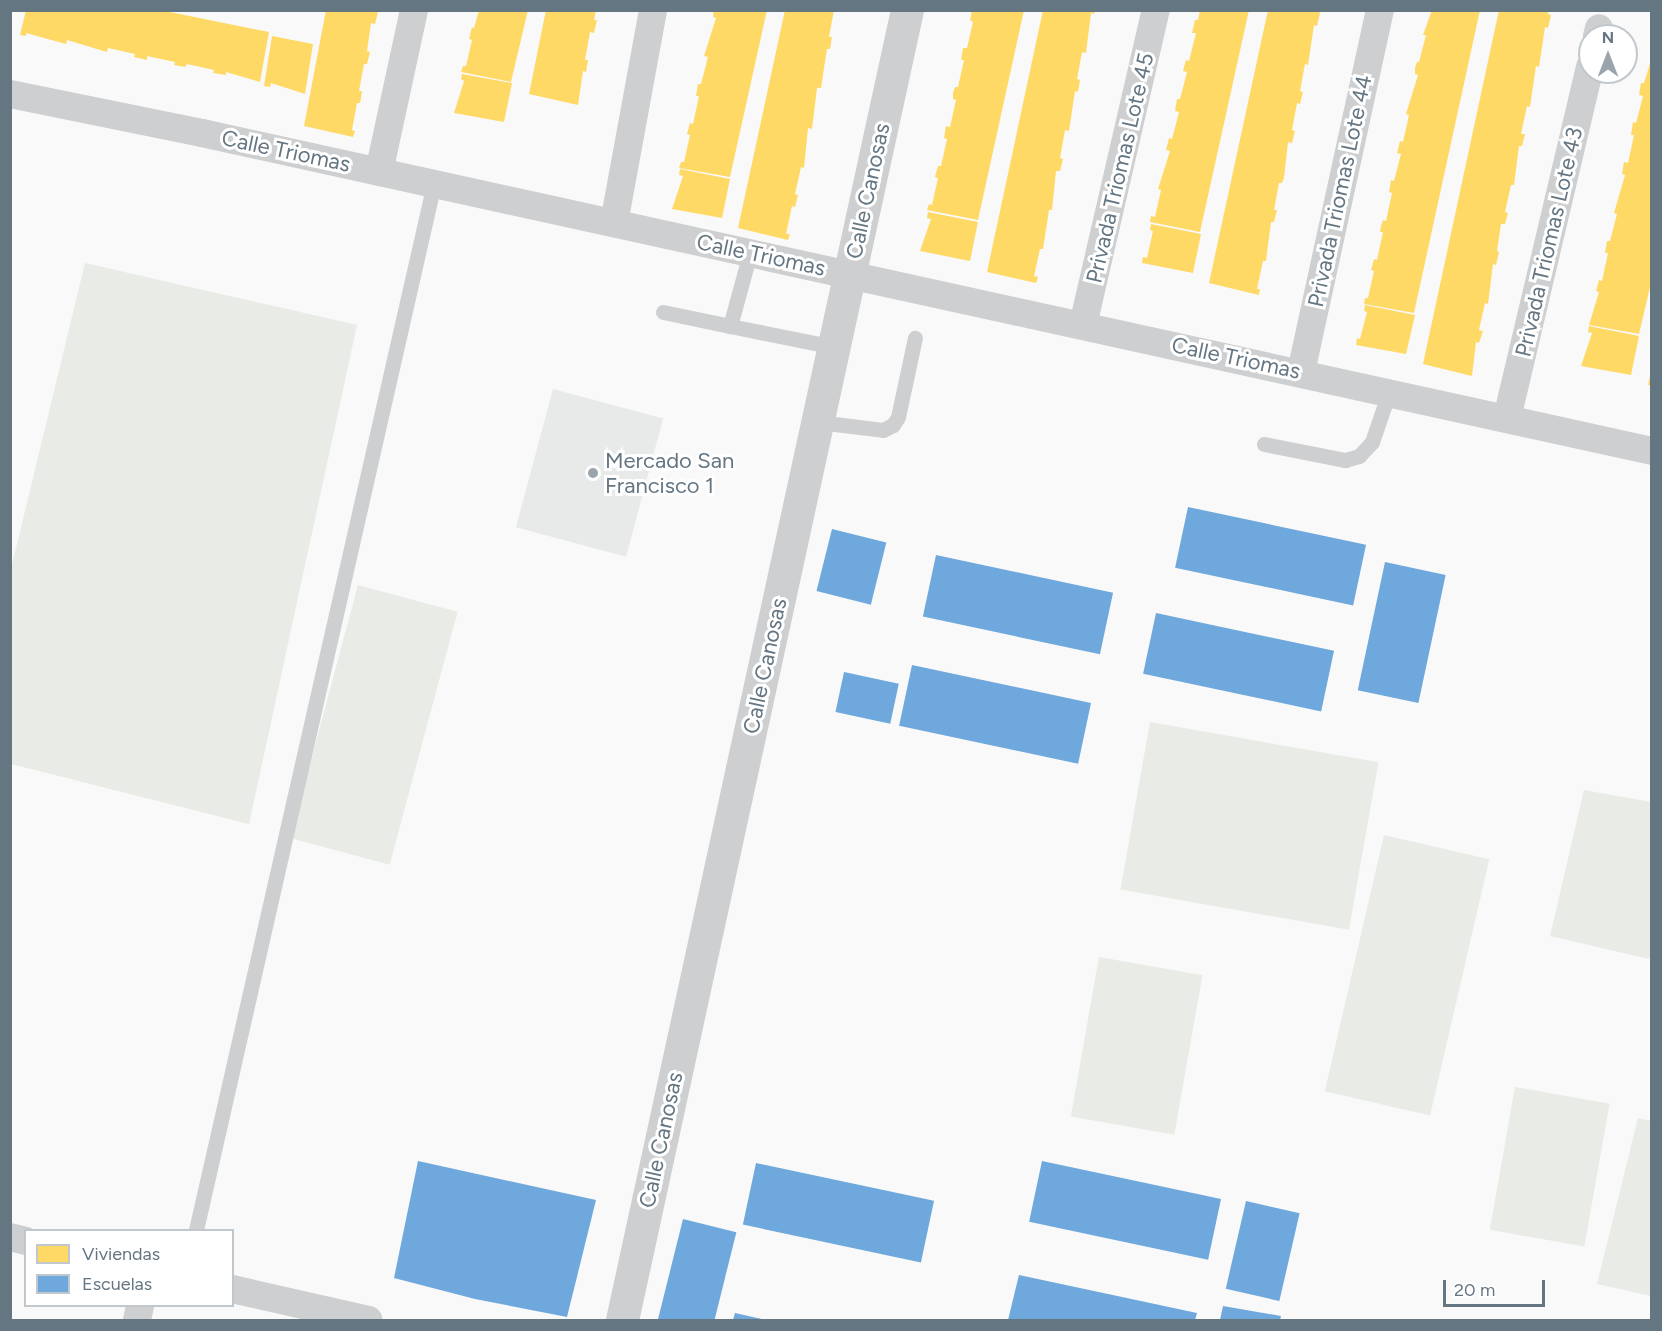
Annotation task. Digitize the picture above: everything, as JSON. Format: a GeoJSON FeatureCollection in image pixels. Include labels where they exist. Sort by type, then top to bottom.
{"type":"FeatureCollection","features":[{"type":"Feature","properties":{"kind":"street"},"geometry":{"type":"LineString","coordinates":[[379,172],[414,10]]}},
{"type":"Feature","properties":{"kind":"street"},"geometry":{"type":"LineString","coordinates":[[614,223],[653,10]]}},
{"type":"Feature","properties":{"kind":"street","name":"Calle Canosas"},"geometry":{"type":"LineString","coordinates":[[622,1320],[907,10]]}},
{"type":"Feature","properties":{"kind":"street","name":"Privada Triomas Lote 45"},"geometry":{"type":"LineString","coordinates":[[1083,325],[1156,10]]}},
{"type":"Feature","properties":{"kind":"street","name":"Privada Triomas Lote 44"},"geometry":{"type":"LineString","coordinates":[[1301,372],[1380,10]]}},
{"type":"Feature","properties":{"kind":"street","name":"Privada Triomas Lote 43"},"geometry":{"type":"LineString","coordinates":[[1507,418],[1586,84]]}},
{"type":"Feature","properties":{"kind":"street","name":"Calle Triomas"},"geometry":{"type":"LineString","coordinates":[[10,94],[434,183],[1652,451]]}},
{"type":"Feature","properties":{"kind":"street"},"geometry":{"type":"LineString","coordinates":[[234,1289],[360,1319]]}},
{"type":"Feature","properties":{"kind":"lane"},"geometry":{"type":"LineString","coordinates":[[196,1229],[434,183]]}},
{"type":"Feature","properties":{"kind":"lane"},"geometry":{"type":"LineString","coordinates":[[730,326],[750,253]]}},
{"type":"Feature","properties":{"kind":"lane"},"geometry":{"type":"LineString","coordinates":[[663,312],[834,347]]}},
{"type":"Feature","properties":{"kind":"lane"},"geometry":{"type":"LineString","coordinates":[[818,422],[884,430],[893,424],[898,417],[915,338]]}},
{"type":"Feature","properties":{"kind":"lane"},"geometry":{"type":"LineString","coordinates":[[1264,444],[1345,460],[1359,456],[1372,442],[1389,392]]}},
{"type":"Feature","properties":{"kind":"shaded area"},"geometry":{"type":"Polygon","coordinates":[[[85,263],[357,325],[249,824],[11,764],[11,569],[85,263]]]}},
{"type":"Feature","properties":{"kind":"shaded area","name":"Mercado San Francisco 1"},"geometry":{"type":"Polygon","coordinates":[[[553,389],[663,419],[626,557],[516,527],[553,389]]]}},
{"type":"Feature","properties":{"kind":"shaded area"},"geometry":{"type":"Polygon","coordinates":[[[358,585],[457,612],[390,865],[290,838],[358,585]]]}},
{"type":"Feature","properties":{"kind":"shaded area"},"geometry":{"type":"Polygon","coordinates":[[[1150,722],[1378,762],[1349,930],[1120,889],[1150,722]]]}},
{"type":"Feature","properties":{"kind":"shaded area"},"geometry":{"type":"Polygon","coordinates":[[[1584,790],[1651,802],[1652,947],[1649,959],[1550,936],[1584,790]]]}},
{"type":"Feature","properties":{"kind":"shaded area"},"geometry":{"type":"Polygon","coordinates":[[[1384,835],[1489,859],[1430,1116],[1325,1091],[1384,835]]]}},
{"type":"Feature","properties":{"kind":"shaded area"},"geometry":{"type":"Polygon","coordinates":[[[1099,957],[1202,975],[1174,1135],[1071,1117],[1099,957]]]}},
{"type":"Feature","properties":{"kind":"shaded area"},"geometry":{"type":"Polygon","coordinates":[[[1515,1087],[1610,1104],[1584,1246],[1490,1230],[1515,1087]]]}},
{"type":"Feature","properties":{"kind":"shaded area"},"geometry":{"type":"Polygon","coordinates":[[[1638,1118],[1651,1121],[1651,1296],[1597,1284],[1638,1118]]]}},
{"type":"Feature","properties":{"kind":"building: Viviendas"},"geometry":{"type":"Polygon","coordinates":[[[26,10],[160,10],[269,32],[260,82],[226,72],[226,75],[213,73],[214,70],[187,64],[185,67],[174,65],[175,62],[147,56],[147,60],[134,57],[135,54],[108,48],[107,52],[67,40],[66,44],[26,33],[26,36],[20,35],[26,10]]]}},
{"type":"Feature","properties":{"kind":"building: Viviendas"},"geometry":{"type":"Polygon","coordinates":[[[326,10],[378,12],[375,24],[371,23],[367,51],[370,52],[367,64],[364,64],[359,91],[362,91],[361,98],[360,103],[357,103],[352,130],[355,131],[353,137],[304,126],[326,10]]]}},
{"type":"Feature","properties":{"kind":"building: Viviendas"},"geometry":{"type":"Polygon","coordinates":[[[479,10],[528,10],[511,82],[461,72],[463,66],[466,66],[472,40],[469,39],[479,10]]]}},
{"type":"Feature","properties":{"kind":"building: Viviendas"},"geometry":{"type":"Polygon","coordinates":[[[546,10],[596,10],[594,20],[597,20],[594,33],[590,32],[585,60],[588,60],[586,72],[583,71],[578,105],[529,94],[546,10]]]}},
{"type":"Feature","properties":{"kind":"building: Viviendas"},"geometry":{"type":"Polygon","coordinates":[[[714,10],[767,10],[730,177],[679,168],[681,162],[684,162],[690,135],[687,134],[690,123],[693,124],[699,96],[696,96],[698,84],[701,84],[708,57],[704,56],[716,18],[713,17],[714,10]]]}},
{"type":"Feature","properties":{"kind":"building: Viviendas"},"geometry":{"type":"Polygon","coordinates":[[[785,10],[834,10],[829,37],[832,37],[830,49],[827,49],[821,88],[817,88],[812,129],[808,128],[804,168],[801,167],[795,194],[798,195],[795,207],[792,206],[786,234],[790,234],[788,240],[738,228],[785,10]]]}},
{"type":"Feature","properties":{"kind":"building: Viviendas"},"geometry":{"type":"Polygon","coordinates":[[[972,10],[1024,10],[978,220],[927,210],[929,204],[932,205],[938,178],[935,177],[938,166],[941,166],[947,139],[944,138],[946,126],[950,127],[956,100],[953,99],[953,93],[955,87],[958,87],[964,60],[961,60],[963,48],[967,48],[973,22],[970,20],[972,10]]]}},
{"type":"Feature","properties":{"kind":"building: Viviendas"},"geometry":{"type":"Polygon","coordinates":[[[1043,10],[1095,10],[1094,14],[1091,13],[1086,53],[1082,52],[1077,79],[1080,80],[1078,92],[1075,91],[1069,131],[1065,130],[1060,158],[1063,159],[1060,171],[1056,171],[1052,210],[1049,210],[1043,249],[1040,249],[1034,276],[1038,277],[1036,283],[987,272],[1043,10]]]}},
{"type":"Feature","properties":{"kind":"building: Viviendas"},"geometry":{"type":"Polygon","coordinates":[[[1200,10],[1249,10],[1200,232],[1150,222],[1151,216],[1155,217],[1161,190],[1158,189],[1170,151],[1166,150],[1169,138],[1172,139],[1179,112],[1175,111],[1177,99],[1180,99],[1187,72],[1183,71],[1186,60],[1189,61],[1196,33],[1192,33],[1200,10]]]}},
{"type":"Feature","properties":{"kind":"building: Viviendas"},"geometry":{"type":"Polygon","coordinates":[[[1268,10],[1318,10],[1320,13],[1317,26],[1314,25],[1308,65],[1305,64],[1300,91],[1303,92],[1300,104],[1297,103],[1292,143],[1288,142],[1284,178],[1282,183],[1279,183],[1274,210],[1277,210],[1274,222],[1271,222],[1266,261],[1263,261],[1257,289],[1260,289],[1259,295],[1209,283],[1268,10]]]}},
{"type":"Feature","properties":{"kind":"building: Viviendas"},"geometry":{"type":"Polygon","coordinates":[[[1432,10],[1480,10],[1414,313],[1364,304],[1365,298],[1368,298],[1374,271],[1371,270],[1374,259],[1377,260],[1383,232],[1380,232],[1381,226],[1383,220],[1386,221],[1392,193],[1389,192],[1391,180],[1394,181],[1401,154],[1397,153],[1400,141],[1403,142],[1409,115],[1406,114],[1418,75],[1415,74],[1415,68],[1419,62],[1426,35],[1423,35],[1432,10]]]}},
{"type":"Feature","properties":{"kind":"building: Viviendas"},"geometry":{"type":"Polygon","coordinates":[[[1499,10],[1549,10],[1548,14],[1551,15],[1548,28],[1545,27],[1539,67],[1536,66],[1530,107],[1527,106],[1521,134],[1525,134],[1522,146],[1519,146],[1514,185],[1511,185],[1505,212],[1508,213],[1505,224],[1501,224],[1497,251],[1499,252],[1496,265],[1493,264],[1488,304],[1485,303],[1479,330],[1483,331],[1479,343],[1476,342],[1472,376],[1423,364],[1499,10]]]}},
{"type":"Feature","properties":{"kind":"building: Viviendas"},"geometry":{"type":"Polygon","coordinates":[[[272,36],[313,44],[305,94],[271,83],[270,87],[264,86],[272,36]]]}},
{"type":"Feature","properties":{"kind":"building: Viviendas"},"geometry":{"type":"Polygon","coordinates":[[[1652,57],[1652,279],[1639,334],[1589,325],[1599,292],[1596,291],[1599,280],[1602,281],[1608,253],[1605,253],[1607,241],[1610,241],[1617,214],[1614,213],[1625,175],[1622,174],[1624,162],[1628,163],[1634,135],[1631,135],[1633,122],[1636,123],[1643,96],[1639,95],[1641,83],[1644,83],[1652,57]]]}},
{"type":"Feature","properties":{"kind":"building: Viviendas"},"geometry":{"type":"Polygon","coordinates":[[[462,74],[512,83],[504,122],[454,113],[464,81],[461,79],[462,74]]]}},
{"type":"Feature","properties":{"kind":"building: Viviendas"},"geometry":{"type":"Polygon","coordinates":[[[680,169],[730,179],[722,218],[672,209],[683,176],[679,175],[680,169]]]}},
{"type":"Feature","properties":{"kind":"building: Viviendas"},"geometry":{"type":"Polygon","coordinates":[[[928,212],[978,222],[970,261],[920,251],[931,219],[927,218],[928,212]]]}},
{"type":"Feature","properties":{"kind":"building: Viviendas"},"geometry":{"type":"Polygon","coordinates":[[[1151,224],[1201,234],[1193,273],[1142,263],[1143,257],[1147,258],[1153,231],[1150,230],[1151,224]]]}},
{"type":"Feature","properties":{"kind":"building: Viviendas"},"geometry":{"type":"Polygon","coordinates":[[[1365,305],[1415,315],[1406,354],[1356,345],[1357,338],[1360,339],[1367,312],[1364,311],[1365,305]]]}},
{"type":"Feature","properties":{"kind":"building: Viviendas"},"geometry":{"type":"Polygon","coordinates":[[[1589,326],[1639,336],[1631,375],[1581,366],[1592,333],[1588,332],[1589,326]]]}},
{"type":"Feature","properties":{"kind":"building: Viviendas"},"geometry":{"type":"Polygon","coordinates":[[[1652,372],[1652,386],[1648,385],[1652,372]]]}},
{"type":"Feature","properties":{"kind":"building: Escuelas"},"geometry":{"type":"Polygon","coordinates":[[[1188,507],[1366,545],[1353,605],[1175,568],[1188,507]]]}},
{"type":"Feature","properties":{"kind":"building: Escuelas"},"geometry":{"type":"Polygon","coordinates":[[[832,529],[886,543],[871,605],[817,591],[832,529]]]}},
{"type":"Feature","properties":{"kind":"building: Escuelas"},"geometry":{"type":"Polygon","coordinates":[[[936,555],[1113,593],[1100,654],[923,617],[936,555]]]}},
{"type":"Feature","properties":{"kind":"building: Escuelas"},"geometry":{"type":"Polygon","coordinates":[[[1385,562],[1446,575],[1418,703],[1358,690],[1385,562]]]}},
{"type":"Feature","properties":{"kind":"building: Escuelas"},"geometry":{"type":"Polygon","coordinates":[[[1156,613],[1334,651],[1321,711],[1143,674],[1156,613]]]}},
{"type":"Feature","properties":{"kind":"building: Escuelas"},"geometry":{"type":"Polygon","coordinates":[[[912,665],[1091,703],[1078,764],[899,726],[912,665]]]}},
{"type":"Feature","properties":{"kind":"building: Escuelas"},"geometry":{"type":"Polygon","coordinates":[[[844,672],[899,684],[890,724],[835,712],[844,672]]]}},
{"type":"Feature","properties":{"kind":"building: Escuelas"},"geometry":{"type":"Polygon","coordinates":[[[418,1161],[596,1200],[567,1317],[475,1299],[394,1278],[418,1161]]]}},
{"type":"Feature","properties":{"kind":"building: Escuelas"},"geometry":{"type":"Polygon","coordinates":[[[1042,1161],[1221,1199],[1208,1260],[1029,1222],[1042,1161]]]}},
{"type":"Feature","properties":{"kind":"building: Escuelas"},"geometry":{"type":"Polygon","coordinates":[[[756,1163],[934,1201],[921,1262],[743,1225],[756,1163]]]}},
{"type":"Feature","properties":{"kind":"building: Escuelas"},"geometry":{"type":"Polygon","coordinates":[[[1246,1201],[1300,1213],[1279,1301],[1226,1289],[1246,1201]]]}},
{"type":"Feature","properties":{"kind":"building: Escuelas"},"geometry":{"type":"Polygon","coordinates":[[[683,1219],[736,1232],[715,1320],[658,1319],[683,1219]]]}},
{"type":"Feature","properties":{"kind":"building: Escuelas"},"geometry":{"type":"Polygon","coordinates":[[[1019,1275],[1197,1313],[1195,1320],[1008,1320],[1019,1275]]]}},
{"type":"Feature","properties":{"kind":"building: Escuelas"},"geometry":{"type":"Polygon","coordinates":[[[1223,1306],[1281,1316],[1280,1320],[1220,1320],[1223,1306]]]}},
{"type":"Feature","properties":{"kind":"building: Escuelas"},"geometry":{"type":"Polygon","coordinates":[[[735,1313],[766,1320],[733,1320],[735,1313]]]}},
{"type":"Feature","properties":{"kind":"place","name":"Mercado San Francisco 1"},"geometry":{"type":"Point","coordinates":[593,473]}}]}
